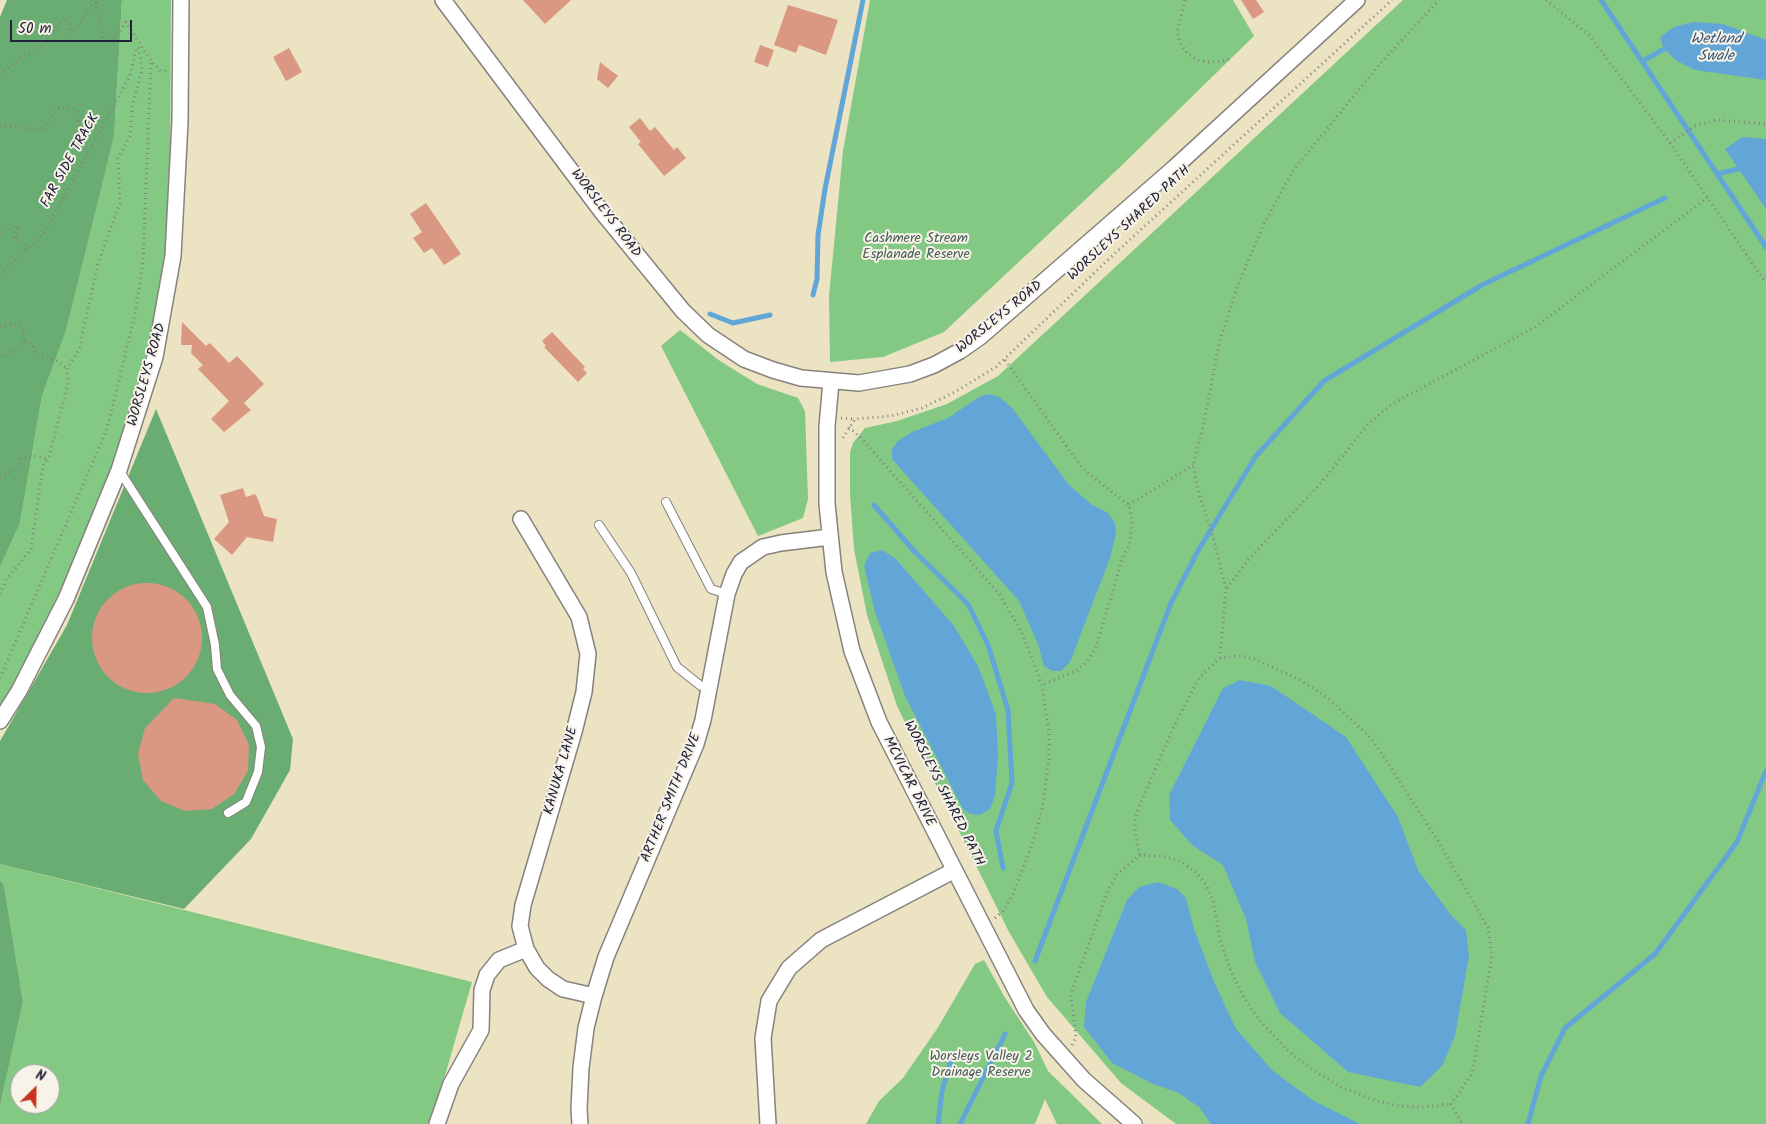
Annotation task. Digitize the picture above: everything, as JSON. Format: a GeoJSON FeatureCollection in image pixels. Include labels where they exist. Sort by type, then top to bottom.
{"type":"FeatureCollection","features":[{"type":"Feature","properties":{"kind":"street","name":"WORSLEYS ROAD"},"geometry":{"type":"LineString","coordinates":[[0,721],[19,691],[66,599],[119,470],[150,377],[169,290],[177,195],[181,0]]}},
{"type":"Feature","properties":{"kind":"street","name":"WORSLEYS ROAD"},"geometry":{"type":"LineString","coordinates":[[443,0],[602,212],[689,318],[708,335],[744,359],[801,378],[859,383],[910,374],[952,356],[980,337],[1174,168],[1357,0]]}},
{"type":"Feature","properties":{"kind":"street","name":"MCVICAR DRIVE"},"geometry":{"type":"LineString","coordinates":[[831,382],[826,469],[830,538],[841,608],[864,684],[883,730],[953,871],[1026,1010],[1043,1034],[1084,1080],[1134,1124]]}},
{"type":"Feature","properties":{"kind":"street","name":"KANUKA LANE"},"geometry":{"type":"LineString","coordinates":[[521,519],[579,618],[588,654],[584,692],[520,914],[520,926],[526,949],[537,968],[548,979],[563,989],[594,996]]}},
{"type":"Feature","properties":{"kind":"street","name":"ARTHER SMITH DRIVE"},"geometry":{"type":"LineString","coordinates":[[580,1124],[581,1068],[586,1028],[594,996],[606,957],[696,744],[709,689],[727,594],[734,574],[741,562],[757,550],[781,542],[830,538]]}},
{"type":"Feature","properties":{"kind":"street"},"geometry":{"type":"LineString","coordinates":[[768,1124],[763,1038],[769,1001],[789,968],[800,955],[821,940],[953,871]]}},
{"type":"Feature","properties":{"kind":"street"},"geometry":{"type":"LineString","coordinates":[[438,1124],[451,1084],[481,1030],[482,990],[487,975],[499,960],[526,949]]}},
{"type":"Feature","properties":{"kind":"lane"},"geometry":{"type":"LineString","coordinates":[[119,470],[206,607],[215,645],[217,669],[230,695],[256,726],[261,747],[258,772],[246,802],[228,813]]}},
{"type":"Feature","properties":{"kind":"lane"},"geometry":{"type":"LineString","coordinates":[[666,502],[711,589],[727,594]]}},
{"type":"Feature","properties":{"kind":"lane"},"geometry":{"type":"LineString","coordinates":[[599,525],[631,573],[677,667],[701,686],[709,689]]}},
{"type":"Feature","properties":{"kind":"path"},"geometry":{"type":"LineString","coordinates":[[1184,0],[1177,32],[1180,43],[1188,53],[1197,60],[1209,62],[1224,61],[1232,58]]}},
{"type":"Feature","properties":{"kind":"path","name":"WORSLEYS SHARED PATH"},"geometry":{"type":"LineString","coordinates":[[839,418],[855,420],[891,416],[922,408],[985,375],[1005,360],[1078,288],[1392,0]]}},
{"type":"Feature","properties":{"kind":"path"},"geometry":{"type":"LineString","coordinates":[[1220,658],[1226,589],[1199,494],[1193,465],[1204,423],[1220,344],[1238,285],[1262,228],[1292,172],[1379,65],[1439,0]]}},
{"type":"Feature","properties":{"kind":"path"},"geometry":{"type":"LineString","coordinates":[[1546,0],[1589,35],[1670,143],[1766,283]]}},
{"type":"Feature","properties":{"kind":"path"},"geometry":{"type":"LineString","coordinates":[[0,74],[21,58],[40,49],[49,35],[65,18],[69,21],[70,32],[74,34],[92,4],[96,3],[103,39],[108,42],[114,39],[126,22],[130,25],[138,44],[142,69],[132,108],[130,136],[118,158],[120,202],[98,263],[79,350],[67,368],[68,384],[48,459],[43,465],[31,550],[6,580],[0,594]]}},
{"type":"Feature","properties":{"kind":"path"},"geometry":{"type":"LineString","coordinates":[[138,44],[161,71],[181,71]]}},
{"type":"Feature","properties":{"kind":"path","name":"FAR SIDE TRACK"},"geometry":{"type":"LineString","coordinates":[[0,274],[44,233],[129,78],[138,44]]}},
{"type":"Feature","properties":{"kind":"path"},"geometry":{"type":"LineString","coordinates":[[0,678],[110,419],[135,314],[143,261],[151,61]]}},
{"type":"Feature","properties":{"kind":"path"},"geometry":{"type":"LineString","coordinates":[[0,125],[43,130],[58,108],[76,109],[79,115],[78,129],[88,154]]}},
{"type":"Feature","properties":{"kind":"path"},"geometry":{"type":"LineString","coordinates":[[1670,143],[1695,126],[1717,120],[1766,124]]}},
{"type":"Feature","properties":{"kind":"path"},"geometry":{"type":"LineString","coordinates":[[1226,589],[1248,560],[1320,483],[1369,423],[1392,404],[1535,327],[1708,197]]}},
{"type":"Feature","properties":{"kind":"path"},"geometry":{"type":"LineString","coordinates":[[0,234],[16,226],[18,228],[14,239],[18,238],[28,248]]}},
{"type":"Feature","properties":{"kind":"path"},"geometry":{"type":"LineString","coordinates":[[0,326],[9,324],[22,327],[25,341]]}},
{"type":"Feature","properties":{"kind":"path"},"geometry":{"type":"LineString","coordinates":[[25,341],[32,344],[37,355],[54,359],[67,368]]}},
{"type":"Feature","properties":{"kind":"path"},"geometry":{"type":"LineString","coordinates":[[0,357],[13,352],[25,341]]}},
{"type":"Feature","properties":{"kind":"path"},"geometry":{"type":"LineString","coordinates":[[1005,360],[1080,465],[1129,506],[1132,521],[1130,542],[1121,563],[1096,647],[1087,662],[1078,670],[1042,684]]}},
{"type":"Feature","properties":{"kind":"path"},"geometry":{"type":"LineString","coordinates":[[842,442],[855,420]]}},
{"type":"Feature","properties":{"kind":"path"},"geometry":{"type":"LineString","coordinates":[[850,427],[864,440],[1000,595],[1022,632],[1042,684],[1049,733],[1046,786],[1032,842],[1013,894],[1003,911]]}},
{"type":"Feature","properties":{"kind":"path"},"geometry":{"type":"LineString","coordinates":[[0,478],[18,468],[21,458],[32,456],[48,459]]}},
{"type":"Feature","properties":{"kind":"path"},"geometry":{"type":"LineString","coordinates":[[1129,506],[1193,465]]}},
{"type":"Feature","properties":{"kind":"path"},"geometry":{"type":"LineString","coordinates":[[1076,1037],[1071,996],[1087,946],[1116,875],[1140,855],[1162,856],[1180,861],[1196,872],[1206,884],[1213,900],[1220,939],[1244,998],[1261,1022],[1287,1050],[1316,1072],[1340,1087],[1374,1100],[1399,1106],[1423,1107],[1451,1104],[1471,1075],[1492,956],[1488,928],[1420,812],[1372,738],[1328,698],[1292,676],[1255,659],[1240,656],[1220,658],[1199,678],[1176,722],[1141,802],[1135,818],[1135,832],[1140,855]]}},
{"type":"Feature","properties":{"kind":"path"},"geometry":{"type":"LineString","coordinates":[[989,910],[996,925]]}},
{"type":"Feature","properties":{"kind":"path"},"geometry":{"type":"LineString","coordinates":[[1067,1043],[1074,1052]]}},
{"type":"Feature","properties":{"kind":"path"},"geometry":{"type":"LineString","coordinates":[[1451,1104],[1462,1124]]}},
{"type":"Feature","properties":{"kind":"green space"},"geometry":{"type":"Polygon","coordinates":[[[7,0],[122,0],[114,137],[66,331],[42,396],[20,523],[0,567],[0,17],[7,0]]]}},
{"type":"Feature","properties":{"kind":"green space"},"geometry":{"type":"Polygon","coordinates":[[[122,0],[171,0],[170,192],[162,287],[148,351],[139,372],[119,470],[0,721],[0,567],[20,523],[42,396],[66,331],[114,137],[122,0]]]}},
{"type":"Feature","properties":{"kind":"green space","name":"Cashmere Stream Esplanade Reserve"},"geometry":{"type":"Polygon","coordinates":[[[870,0],[1233,0],[1254,36],[1118,169],[944,332],[883,357],[830,362],[829,296],[843,151],[870,0]]]}},
{"type":"Feature","properties":{"kind":"green space"},"geometry":{"type":"Polygon","coordinates":[[[1403,0],[1766,0],[1766,1124],[1176,1124],[1121,1083],[1047,997],[1009,932],[897,706],[867,615],[854,549],[850,494],[850,452],[853,443],[865,428],[897,421],[947,404],[998,376],[1403,0]]]}},
{"type":"Feature","properties":{"kind":"green space"},"geometry":{"type":"Polygon","coordinates":[[[680,330],[720,361],[757,384],[798,398],[805,411],[808,499],[803,518],[758,536],[661,346],[680,330]]]}},
{"type":"Feature","properties":{"kind":"green space"},"geometry":{"type":"Polygon","coordinates":[[[156,409],[293,739],[290,770],[251,839],[184,909],[0,864],[0,741],[67,625],[156,409]]]}},
{"type":"Feature","properties":{"kind":"green space"},"geometry":{"type":"Polygon","coordinates":[[[0,864],[472,982],[431,1124],[0,1124],[0,1106],[23,1002],[4,885],[0,880],[0,864]]]}},
{"type":"Feature","properties":{"kind":"green space"},"geometry":{"type":"Polygon","coordinates":[[[0,880],[4,885],[23,1002],[0,1106],[0,880]]]}},
{"type":"Feature","properties":{"kind":"green space","name":"Worsleys Valley 2 Drainage Reserve"},"geometry":{"type":"Polygon","coordinates":[[[984,960],[1004,996],[1034,1042],[1048,1071],[1102,1124],[1057,1124],[1045,1099],[1035,1124],[866,1124],[879,1101],[903,1078],[937,1029],[975,964],[984,960]]]}},
{"type":"Feature","properties":{"kind":"water","name":"Wetland Swale"},"geometry":{"type":"Polygon","coordinates":[[[1693,22],[1723,24],[1766,40],[1766,80],[1695,70],[1677,61],[1664,49],[1660,37],[1674,27],[1693,22]]]}},
{"type":"Feature","properties":{"kind":"water"},"geometry":{"type":"Polygon","coordinates":[[[1742,137],[1766,139],[1766,209],[1725,149],[1742,137]]]}},
{"type":"Feature","properties":{"kind":"water"},"geometry":{"type":"Polygon","coordinates":[[[989,394],[999,397],[1012,408],[1069,485],[1091,504],[1108,513],[1115,523],[1116,534],[1110,558],[1070,662],[1061,671],[1052,671],[1044,666],[1038,644],[1019,601],[892,459],[892,449],[898,441],[912,432],[948,418],[979,397],[989,394]]]}},
{"type":"Feature","properties":{"kind":"water"},"geometry":{"type":"Polygon","coordinates":[[[882,550],[896,559],[954,626],[978,666],[996,714],[998,756],[995,796],[990,809],[980,815],[970,814],[963,809],[905,696],[875,612],[864,566],[870,553],[882,550]]]}},
{"type":"Feature","properties":{"kind":"water"},"geometry":{"type":"Polygon","coordinates":[[[1240,680],[1271,686],[1346,737],[1398,817],[1418,870],[1451,915],[1466,930],[1469,956],[1455,1036],[1442,1066],[1420,1087],[1348,1072],[1280,1013],[1255,962],[1246,919],[1223,865],[1192,845],[1170,820],[1169,795],[1223,688],[1240,680]]]}},
{"type":"Feature","properties":{"kind":"water"},"geometry":{"type":"Polygon","coordinates":[[[1158,882],[1177,889],[1186,898],[1194,929],[1215,984],[1236,1029],[1273,1071],[1314,1101],[1360,1124],[1211,1124],[1200,1108],[1179,1093],[1153,1084],[1112,1063],[1084,1027],[1086,1002],[1127,900],[1139,887],[1158,882]]]}},
{"type":"Feature","properties":{"kind":"building"},"geometry":{"type":"Polygon","coordinates":[[[523,0],[571,0],[545,24],[523,0]]]}},
{"type":"Feature","properties":{"kind":"building"},"geometry":{"type":"Polygon","coordinates":[[[1241,0],[1256,0],[1264,12],[1253,19],[1241,0]]]}},
{"type":"Feature","properties":{"kind":"building"},"geometry":{"type":"Polygon","coordinates":[[[788,5],[838,20],[826,55],[799,45],[796,53],[774,45],[788,5]]]}},
{"type":"Feature","properties":{"kind":"building"},"geometry":{"type":"Polygon","coordinates":[[[760,45],[774,50],[768,67],[754,62],[760,45]]]}},
{"type":"Feature","properties":{"kind":"building"},"geometry":{"type":"Polygon","coordinates":[[[289,48],[302,72],[286,81],[273,57],[289,48]]]}},
{"type":"Feature","properties":{"kind":"building"},"geometry":{"type":"Polygon","coordinates":[[[600,62],[618,76],[608,88],[597,79],[600,62]]]}},
{"type":"Feature","properties":{"kind":"building"},"geometry":{"type":"Polygon","coordinates":[[[640,118],[650,131],[655,127],[674,150],[677,147],[686,158],[664,176],[638,144],[641,142],[629,127],[640,118]]]}},
{"type":"Feature","properties":{"kind":"building"},"geometry":{"type":"Polygon","coordinates":[[[426,203],[461,254],[444,265],[432,248],[424,253],[413,238],[422,232],[410,214],[426,203]]]}},
{"type":"Feature","properties":{"kind":"building"},"geometry":{"type":"Polygon","coordinates":[[[182,322],[206,346],[210,343],[229,363],[237,356],[264,384],[244,403],[251,410],[224,432],[211,419],[229,401],[198,369],[203,365],[191,353],[192,345],[181,345],[182,322]]]}},
{"type":"Feature","properties":{"kind":"building"},"geometry":{"type":"Polygon","coordinates":[[[552,332],[585,367],[583,369],[587,373],[578,382],[544,347],[546,346],[542,341],[552,332]]]}},
{"type":"Feature","properties":{"kind":"building"},"geometry":{"type":"Polygon","coordinates":[[[243,488],[246,497],[255,494],[264,516],[277,519],[273,542],[247,537],[232,555],[214,539],[229,522],[220,495],[243,488]]]}},
{"type":"Feature","properties":{"kind":"building"},"geometry":{"type":"Polygon","coordinates":[[[147,583],[168,587],[186,599],[198,617],[202,638],[198,659],[186,677],[168,689],[147,693],[126,689],[108,677],[96,659],[92,638],[96,617],[108,599],[126,587],[147,583]]]}},
{"type":"Feature","properties":{"kind":"building"},"geometry":{"type":"Polygon","coordinates":[[[174,698],[215,704],[237,720],[249,745],[248,771],[234,794],[212,809],[185,811],[161,801],[143,780],[138,754],[145,728],[174,698]]]}},
{"type":"Feature","properties":{"kind":"waterway"},"geometry":{"type":"LineString","coordinates":[[813,295],[817,279],[818,235],[825,189],[863,0]]}},
{"type":"Feature","properties":{"kind":"waterway"},"geometry":{"type":"LineString","coordinates":[[1601,0],[1766,247]]}},
{"type":"Feature","properties":{"kind":"waterway"},"geometry":{"type":"LineString","coordinates":[[1643,61],[1664,49]]}},
{"type":"Feature","properties":{"kind":"waterway"},"geometry":{"type":"LineString","coordinates":[[1717,174],[1738,169]]}},
{"type":"Feature","properties":{"kind":"waterway"},"geometry":{"type":"LineString","coordinates":[[1035,961],[1171,603],[1199,549],[1256,456],[1324,381],[1482,285],[1665,198]]}},
{"type":"Feature","properties":{"kind":"waterway"},"geometry":{"type":"LineString","coordinates":[[710,314],[733,323],[770,315]]}},
{"type":"Feature","properties":{"kind":"waterway"},"geometry":{"type":"LineString","coordinates":[[874,505],[914,551],[968,604],[988,645],[1008,710],[1012,783],[996,831],[1003,868]]}},
{"type":"Feature","properties":{"kind":"waterway"},"geometry":{"type":"LineString","coordinates":[[1528,1124],[1541,1076],[1565,1028],[1655,954],[1737,842],[1766,771]]}},
{"type":"Feature","properties":{"kind":"waterway"},"geometry":{"type":"LineString","coordinates":[[960,1124],[1005,1034]]}},
{"type":"Feature","properties":{"kind":"waterway"},"geometry":{"type":"LineString","coordinates":[[938,1124],[942,1091],[953,1053]]}}]}
